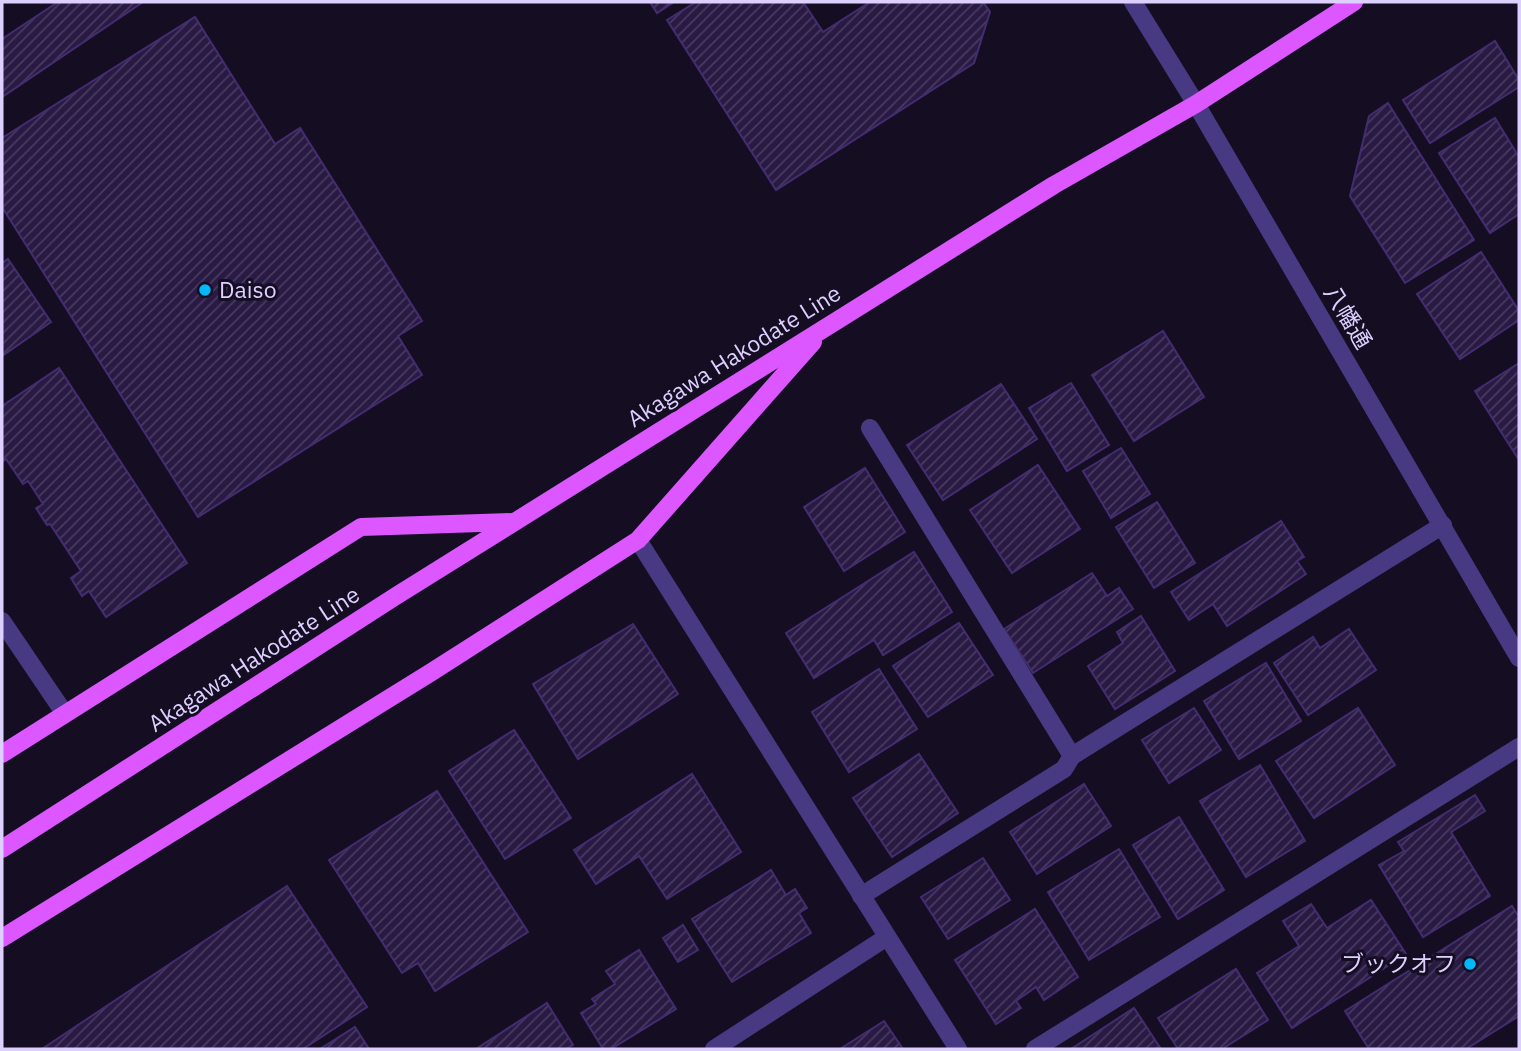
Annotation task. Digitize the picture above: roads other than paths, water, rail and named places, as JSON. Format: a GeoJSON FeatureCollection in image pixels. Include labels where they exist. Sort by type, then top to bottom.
{"type":"FeatureCollection","features":[{"type":"Feature","properties":{"kind":"main road","name":"Akagawa Hakodate Line"},"geometry":{"type":"LineString","coordinates":[[2,849],[514,522],[1054,185],[1196,104],[1354,2]]}},
{"type":"Feature","properties":{"kind":"main road"},"geometry":{"type":"LineString","coordinates":[[2,938],[430,673],[638,540],[826,327]]}},
{"type":"Feature","properties":{"kind":"main road"},"geometry":{"type":"LineString","coordinates":[[2,754],[361,527],[514,522]]}},
{"type":"Feature","properties":{"kind":"street","name":"八幡通"},"geometry":{"type":"LineString","coordinates":[[1133,2],[1443,524],[1519,659]]}},
{"type":"Feature","properties":{"kind":"street"},"geometry":{"type":"LineString","coordinates":[[870,428],[1072,756]]}},
{"type":"Feature","properties":{"kind":"street"},"geometry":{"type":"LineString","coordinates":[[862,896],[1064,769],[1072,756],[1443,524]]}},
{"type":"Feature","properties":{"kind":"street"},"geometry":{"type":"LineString","coordinates":[[638,540],[958,1049]]}},
{"type":"Feature","properties":{"kind":"street"},"geometry":{"type":"LineString","coordinates":[[2,621],[65,714]]}},
{"type":"Feature","properties":{"kind":"street"},"geometry":{"type":"LineString","coordinates":[[1035,1049],[1519,747]]}},
{"type":"Feature","properties":{"kind":"street"},"geometry":{"type":"LineString","coordinates":[[714,1049],[887,937]]}},
{"type":"Feature","properties":{"kind":"place","name":"Daiso"},"geometry":{"type":"Point","coordinates":[205,290]}},
{"type":"Feature","properties":{"kind":"place","name":"ブックオフ"},"geometry":{"type":"Point","coordinates":[1470,964]}}]}
